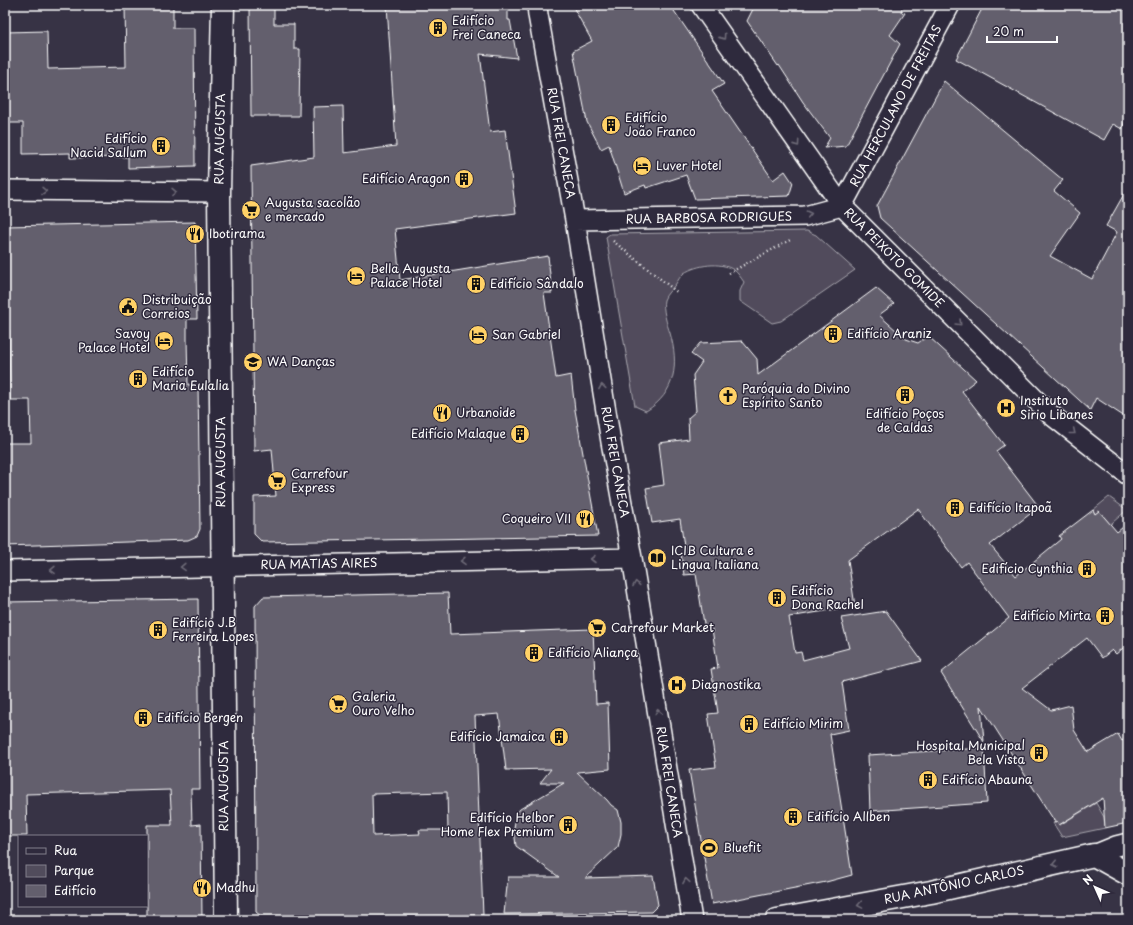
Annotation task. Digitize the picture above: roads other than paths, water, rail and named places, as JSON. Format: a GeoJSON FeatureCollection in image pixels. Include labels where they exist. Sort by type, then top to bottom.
{"type":"FeatureCollection","features":[{"type":"Feature","properties":{"kind":"main road","name":"RUA AUGUSTA"},"geometry":{"type":"LineString","coordinates":[[223,5],[219,192],[226,920]]}},
{"type":"Feature","properties":{"kind":"main road"},"geometry":{"type":"LineString","coordinates":[[1094,855],[1128,874]]}},
{"type":"Feature","properties":{"kind":"main road","name":"RUA ANTÔNIO CARLOS"},"geometry":{"type":"LineString","coordinates":[[777,920],[931,892],[1094,855]]}},
{"type":"Feature","properties":{"kind":"street","name":"RUA FREI CANECA"},"geometry":{"type":"LineString","coordinates":[[537,5],[575,220],[692,920]]}},
{"type":"Feature","properties":{"kind":"street","name":"RUA HERCULANO DE FREITAS"},"geometry":{"type":"LineString","coordinates":[[842,206],[950,5]]}},
{"type":"Feature","properties":{"kind":"street","name":"RUA PEIXOTO GOMIDE"},"geometry":{"type":"LineString","coordinates":[[710,10],[842,206],[1050,414],[1128,475]]}},
{"type":"Feature","properties":{"kind":"street"},"geometry":{"type":"LineString","coordinates":[[5,190],[219,192]]}},
{"type":"Feature","properties":{"kind":"street","name":"RUA BARBOSA RODRIGUES"},"geometry":{"type":"LineString","coordinates":[[575,220],[805,216],[842,206]]}},
{"type":"Feature","properties":{"kind":"street","name":"RUA MATIAS AIRES"},"geometry":{"type":"LineString","coordinates":[[5,571],[632,558]]}},
{"type":"Feature","properties":{"kind":"street","name":"RUA ANTÔNIO CARLOS"},"geometry":{"type":"LineString","coordinates":[[1094,855],[1128,843]]}},
{"type":"Feature","properties":{"kind":"place","name":"Edifício Frei Caneca"},"geometry":{"type":"Point","coordinates":[438,28]}},
{"type":"Feature","properties":{"kind":"place","name":"Edifício João Franco"},"geometry":{"type":"Point","coordinates":[611,125]}},
{"type":"Feature","properties":{"kind":"place","name":"Edifício Nacid Sallum"},"geometry":{"type":"Point","coordinates":[161,146]}},
{"type":"Feature","properties":{"kind":"place","name":"Luver Hotel"},"geometry":{"type":"Point","coordinates":[642,166]}},
{"type":"Feature","properties":{"kind":"place","name":"Edifício Aragon"},"geometry":{"type":"Point","coordinates":[464,179]}},
{"type":"Feature","properties":{"kind":"place","name":"Augusta sacolão e mercado"},"geometry":{"type":"Point","coordinates":[251,210]}},
{"type":"Feature","properties":{"kind":"place","name":"Ibotirama"},"geometry":{"type":"Point","coordinates":[195,234]}},
{"type":"Feature","properties":{"kind":"place","name":"Bella Augusta Palace Hotel"},"geometry":{"type":"Point","coordinates":[356,276]}},
{"type":"Feature","properties":{"kind":"place","name":"Edifício Sândalo"},"geometry":{"type":"Point","coordinates":[476,284]}},
{"type":"Feature","properties":{"kind":"place","name":"Distribuição Correios"},"geometry":{"type":"Point","coordinates":[128,307]}},
{"type":"Feature","properties":{"kind":"place","name":"Edifício Araniz"},"geometry":{"type":"Point","coordinates":[833,334]}},
{"type":"Feature","properties":{"kind":"place","name":"San Gabriel"},"geometry":{"type":"Point","coordinates":[478,335]}},
{"type":"Feature","properties":{"kind":"place","name":"Savoy Palace Hotel"},"geometry":{"type":"Point","coordinates":[164,341]}},
{"type":"Feature","properties":{"kind":"place","name":"WA Danças"},"geometry":{"type":"Point","coordinates":[253,362]}},
{"type":"Feature","properties":{"kind":"place","name":"Edifício Maria Eulalia"},"geometry":{"type":"Point","coordinates":[138,379]}},
{"type":"Feature","properties":{"kind":"place","name":"Edifício Poços de Caldas"},"geometry":{"type":"Point","coordinates":[905,395]}},
{"type":"Feature","properties":{"kind":"place","name":"Paróquia do Divino Espírito Santo"},"geometry":{"type":"Point","coordinates":[728,396]}},
{"type":"Feature","properties":{"kind":"place","name":"Instituto Sirio Libanes"},"geometry":{"type":"Point","coordinates":[1006,408]}},
{"type":"Feature","properties":{"kind":"place","name":"Urbanoide"},"geometry":{"type":"Point","coordinates":[442,413]}},
{"type":"Feature","properties":{"kind":"place","name":"Edifício Malaque"},"geometry":{"type":"Point","coordinates":[520,434]}},
{"type":"Feature","properties":{"kind":"place","name":"Carrefour Express"},"geometry":{"type":"Point","coordinates":[277,481]}},
{"type":"Feature","properties":{"kind":"place","name":"Edifício Itapoã"},"geometry":{"type":"Point","coordinates":[955,508]}},
{"type":"Feature","properties":{"kind":"place","name":"Coqueiro VII"},"geometry":{"type":"Point","coordinates":[585,519]}},
{"type":"Feature","properties":{"kind":"place","name":"ICIB Cultura e Lingua Italiana"},"geometry":{"type":"Point","coordinates":[657,558]}},
{"type":"Feature","properties":{"kind":"place","name":"Edifício Cynthia"},"geometry":{"type":"Point","coordinates":[1087,569]}},
{"type":"Feature","properties":{"kind":"place","name":"Edifício Dona Rachel"},"geometry":{"type":"Point","coordinates":[777,598]}},
{"type":"Feature","properties":{"kind":"place","name":"Edifício Mirta"},"geometry":{"type":"Point","coordinates":[1105,616]}},
{"type":"Feature","properties":{"kind":"place","name":"Carrefour Market"},"geometry":{"type":"Point","coordinates":[597,628]}},
{"type":"Feature","properties":{"kind":"place","name":"Edifício J.B Ferreira Lopes"},"geometry":{"type":"Point","coordinates":[158,630]}},
{"type":"Feature","properties":{"kind":"place","name":"Edifício Aliança"},"geometry":{"type":"Point","coordinates":[534,653]}},
{"type":"Feature","properties":{"kind":"place","name":"Diagnostika"},"geometry":{"type":"Point","coordinates":[677,685]}},
{"type":"Feature","properties":{"kind":"place","name":"Galeria Ouro Velho"},"geometry":{"type":"Point","coordinates":[338,704]}},
{"type":"Feature","properties":{"kind":"place","name":"Edifício Bergen"},"geometry":{"type":"Point","coordinates":[143,718]}},
{"type":"Feature","properties":{"kind":"place","name":"Edifício Mirim"},"geometry":{"type":"Point","coordinates":[749,724]}},
{"type":"Feature","properties":{"kind":"place","name":"Edifício Jamaica"},"geometry":{"type":"Point","coordinates":[559,737]}},
{"type":"Feature","properties":{"kind":"place","name":"Hospital Municipal Bela Vista"},"geometry":{"type":"Point","coordinates":[1039,753]}},
{"type":"Feature","properties":{"kind":"place","name":"Edifício Abauna"},"geometry":{"type":"Point","coordinates":[928,780]}},
{"type":"Feature","properties":{"kind":"place","name":"Edifício Allben"},"geometry":{"type":"Point","coordinates":[793,817]}},
{"type":"Feature","properties":{"kind":"place","name":"Edifício Helbor Home Flex Premium"},"geometry":{"type":"Point","coordinates":[568,825]}},
{"type":"Feature","properties":{"kind":"place","name":"Bluefit"},"geometry":{"type":"Point","coordinates":[709,848]}},
{"type":"Feature","properties":{"kind":"place","name":"Madhu"},"geometry":{"type":"Point","coordinates":[202,888]}}]}
